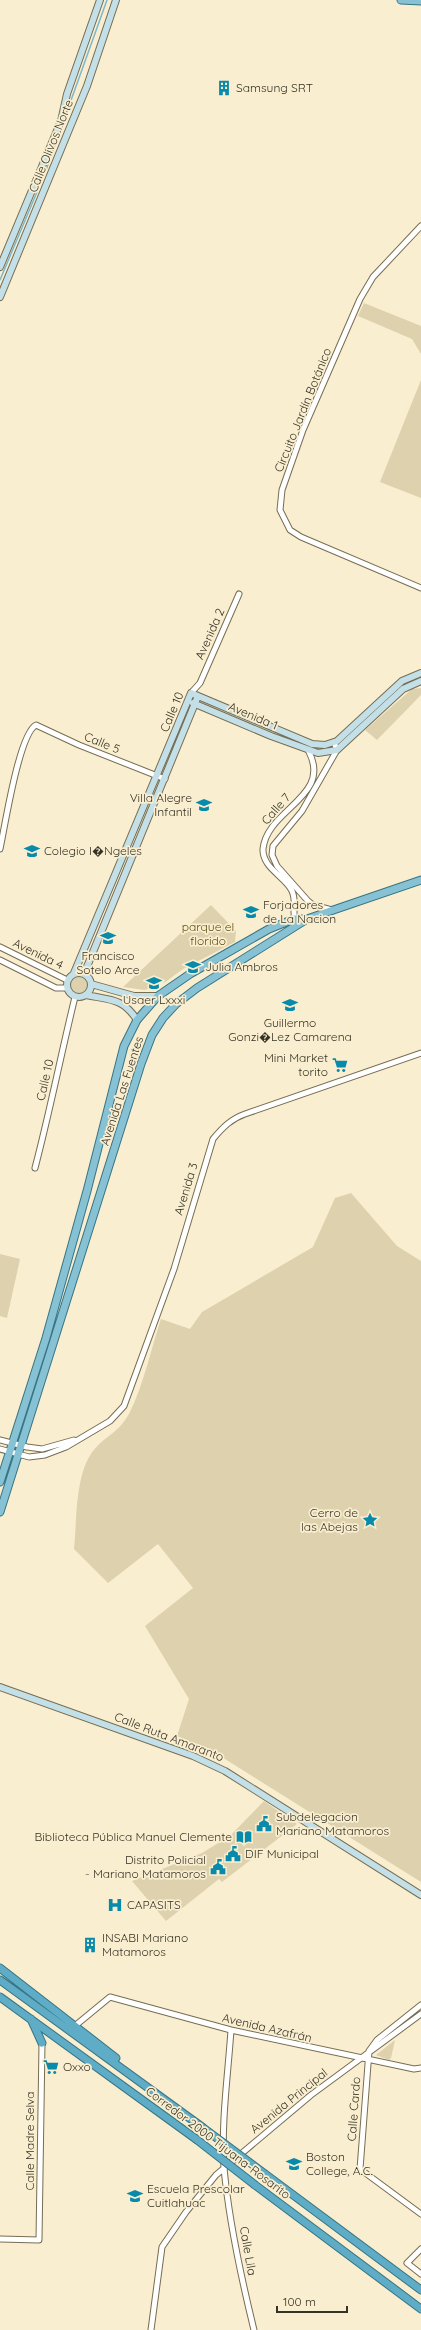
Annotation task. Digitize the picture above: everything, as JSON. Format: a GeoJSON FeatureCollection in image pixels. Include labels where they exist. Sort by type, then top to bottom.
{"type":"FeatureCollection","features":[{"type":"Feature","properties":{"kind":"highway"},"geometry":{"type":"LineString","coordinates":[[0,1968],[76,2025],[122,2063],[131,2074]]}},
{"type":"Feature","properties":{"kind":"highway","name":"Corredor 2000 Tijuana-Rosarito"},"geometry":{"type":"LineString","coordinates":[[0,1980],[131,2074],[421,2290]]}},
{"type":"Feature","properties":{"kind":"highway","name":"Corredor 2000 Tijuana-Rosarito"},"geometry":{"type":"LineString","coordinates":[[0,1997],[196,2139],[420,2308]]}},
{"type":"Feature","properties":{"kind":"highway"},"geometry":{"type":"LineString","coordinates":[[31,2019],[42,2043]]}},
{"type":"Feature","properties":{"kind":"main road","name":"Calle Olivos Norte"},"geometry":{"type":"LineString","coordinates":[[0,267],[61,121],[67,94],[100,0]]}},
{"type":"Feature","properties":{"kind":"main road","name":"Calle Olivos Norte"},"geometry":{"type":"LineString","coordinates":[[0,297],[87,86],[116,0]]}},
{"type":"Feature","properties":{"kind":"main road"},"geometry":{"type":"LineString","coordinates":[[402,0],[421,1]]}},
{"type":"Feature","properties":{"kind":"main road"},"geometry":{"type":"LineString","coordinates":[[334,742],[349,731],[402,681],[421,673]]}},
{"type":"Feature","properties":{"kind":"main road","name":"Calle 7"},"geometry":{"type":"LineString","coordinates":[[337,750],[403,689],[421,681]]}},
{"type":"Feature","properties":{"kind":"main road","name":"Avenida 1"},"geometry":{"type":"LineString","coordinates":[[191,693],[312,744],[325,745],[334,742]]}},
{"type":"Feature","properties":{"kind":"main road","name":"Calle 10"},"geometry":{"type":"LineString","coordinates":[[74,973],[191,693]]}},
{"type":"Feature","properties":{"kind":"main road","name":"Calle 10"},"geometry":{"type":"LineString","coordinates":[[84,974],[198,696]]}},
{"type":"Feature","properties":{"kind":"main road","name":"Avenida 1"},"geometry":{"type":"LineString","coordinates":[[188,701],[309,752]]}},
{"type":"Feature","properties":{"kind":"main road"},"geometry":{"type":"LineString","coordinates":[[309,752],[318,753],[337,750]]}},
{"type":"Feature","properties":{"kind":"main road"},"geometry":{"type":"LineString","coordinates":[[307,919],[421,880]]}},
{"type":"Feature","properties":{"kind":"main road","name":"Avenida Las Fuentes"},"geometry":{"type":"LineString","coordinates":[[0,1482],[46,1338],[85,1198],[124,1046],[137,1020],[158,996],[190,974],[268,929],[294,919],[307,919]]}},
{"type":"Feature","properties":{"kind":"main road","name":"Avenida Las Fuentes"},"geometry":{"type":"LineString","coordinates":[[0,1512],[140,1064],[152,1035],[172,1008],[192,992],[307,919]]}},
{"type":"Feature","properties":{"kind":"main road"},"geometry":{"type":"LineString","coordinates":[[86,995],[91,984],[89,978],[84,974],[74,973],[67,980],[67,988],[75,997],[86,995],[123,1003],[130,1008],[137,1020]]}},
{"type":"Feature","properties":{"kind":"main road"},"geometry":{"type":"LineString","coordinates":[[91,984],[134,996],[158,996]]}},
{"type":"Feature","properties":{"kind":"main road","name":"Calle Ruta Amaranto"},"geometry":{"type":"LineString","coordinates":[[0,1687],[193,1756],[225,1771],[421,1895]]}},
{"type":"Feature","properties":{"kind":"street","name":"Circuito Jardín Botánico"},"geometry":{"type":"LineString","coordinates":[[421,226],[373,277],[360,299],[303,430],[282,490],[280,510],[290,530],[300,537],[421,588]]}},
{"type":"Feature","properties":{"kind":"street","name":"Avenida 2"},"geometry":{"type":"LineString","coordinates":[[200,683],[239,594]]}},
{"type":"Feature","properties":{"kind":"street","name":"Calle 10"},"geometry":{"type":"LineString","coordinates":[[191,693],[200,683]]}},
{"type":"Feature","properties":{"kind":"street","name":"Calle 10"},"geometry":{"type":"LineString","coordinates":[[198,696],[200,683]]}},
{"type":"Feature","properties":{"kind":"street","name":"Calle 5"},"geometry":{"type":"LineString","coordinates":[[0,849],[14,780],[26,735],[32,727],[40,725],[79,745],[165,779]]}},
{"type":"Feature","properties":{"kind":"street"},"geometry":{"type":"LineString","coordinates":[[334,742],[337,750]]}},
{"type":"Feature","properties":{"kind":"street","name":"Calle 7"},"geometry":{"type":"LineString","coordinates":[[332,910],[314,905],[308,901],[277,866],[272,855],[273,846],[302,811],[337,750]]}},
{"type":"Feature","properties":{"kind":"street","name":"Calle 7"},"geometry":{"type":"LineString","coordinates":[[294,919],[296,904],[292,890],[272,869],[265,858],[263,850],[268,836],[278,821],[306,793],[315,774],[315,763],[309,752]]}},
{"type":"Feature","properties":{"kind":"street"},"geometry":{"type":"LineString","coordinates":[[294,919],[298,926]]}},
{"type":"Feature","properties":{"kind":"street","name":"Avenida 4"},"geometry":{"type":"LineString","coordinates":[[0,947],[67,980]]}},
{"type":"Feature","properties":{"kind":"street","name":"Avenida 4"},"geometry":{"type":"LineString","coordinates":[[0,960],[56,988],[67,988]]}},
{"type":"Feature","properties":{"kind":"street","name":"Calle 10"},"geometry":{"type":"LineString","coordinates":[[35,1168],[61,1066],[63,1048],[75,997]]}},
{"type":"Feature","properties":{"kind":"street","name":"Avenida 3"},"geometry":{"type":"LineString","coordinates":[[0,1449],[10,1453],[30,1457],[49,1454],[110,1422],[128,1399],[174,1268],[213,1139],[222,1127],[233,1118],[421,1053]]}},
{"type":"Feature","properties":{"kind":"street","name":"Avenida 3"},"geometry":{"type":"LineString","coordinates":[[0,1440],[21,1446],[42,1449],[77,1439]]}},
{"type":"Feature","properties":{"kind":"street"},"geometry":{"type":"LineString","coordinates":[[48,1448],[49,1454]]}},
{"type":"Feature","properties":{"kind":"street","name":"Avenida Azafrán"},"geometry":{"type":"LineString","coordinates":[[76,2025],[110,1997],[231,2030],[358,2059],[414,2069],[421,2068]]}},
{"type":"Feature","properties":{"kind":"street","name":"Avenida Principal"},"geometry":{"type":"LineString","coordinates":[[369,2052],[377,2040],[421,2005]]}},
{"type":"Feature","properties":{"kind":"street","name":"Avenida Principal"},"geometry":{"type":"LineString","coordinates":[[151,2330],[162,2247],[165,2240],[186,2212],[224,2168],[286,2116],[358,2059],[421,2014]]}},
{"type":"Feature","properties":{"kind":"street","name":"Calle Lila"},"geometry":{"type":"LineString","coordinates":[[231,2030],[224,2130],[224,2168],[241,2274],[254,2330]]}},
{"type":"Feature","properties":{"kind":"street","name":"Calle Madre Selva"},"geometry":{"type":"LineString","coordinates":[[0,2239],[39,2240],[42,2043]]}},
{"type":"Feature","properties":{"kind":"street","name":"Calle Cardo"},"geometry":{"type":"LineString","coordinates":[[369,2052],[367,2061],[360,2169],[421,2214]]}},
{"type":"Feature","properties":{"kind":"street"},"geometry":{"type":"LineString","coordinates":[[421,2249],[407,2263],[421,2274]]}},
{"type":"Feature","properties":{"kind":"green space"},"geometry":{"type":"Polygon","coordinates":[[[364,303],[421,326],[421,354],[412,339],[358,316],[364,303]]]}},
{"type":"Feature","properties":{"kind":"green space"},"geometry":{"type":"Polygon","coordinates":[[[421,380],[421,498],[380,482],[421,380]]]}},
{"type":"Feature","properties":{"kind":"green space"},"geometry":{"type":"Polygon","coordinates":[[[421,688],[421,695],[377,740],[365,730],[412,689],[421,688]]]}},
{"type":"Feature","properties":{"kind":"green space","name":"parque el florido"},"geometry":{"type":"Polygon","coordinates":[[[211,905],[236,931],[235,942],[183,969],[164,983],[161,978],[156,981],[153,987],[145,990],[123,987],[211,905]]]}},
{"type":"Feature","properties":{"kind":"green space"},"geometry":{"type":"Polygon","coordinates":[[[75,976],[83,976],[88,981],[86,992],[83,994],[75,994],[70,989],[70,981],[75,976]]]}},
{"type":"Feature","properties":{"kind":"green space"},"geometry":{"type":"Polygon","coordinates":[[[351,1193],[397,1246],[421,1261],[421,1882],[217,1754],[177,1736],[189,1699],[145,1626],[193,1588],[158,1544],[108,1583],[74,1549],[80,1484],[87,1461],[93,1451],[121,1425],[130,1412],[143,1378],[161,1319],[190,1329],[202,1312],[313,1247],[335,1198],[351,1193]]]}},
{"type":"Feature","properties":{"kind":"green space"},"geometry":{"type":"Polygon","coordinates":[[[0,1254],[20,1259],[7,1318],[0,1316],[0,1254]]]}},
{"type":"Feature","properties":{"kind":"green space"},"geometry":{"type":"Polygon","coordinates":[[[264,1801],[297,1824],[222,1882],[219,1879],[166,1921],[132,1881],[202,1853],[230,1836],[264,1801]]]}},
{"type":"Feature","properties":{"kind":"green space"},"geometry":{"type":"Polygon","coordinates":[[[395,2040],[391,2058],[389,2060],[376,2055],[395,2040]]]}},
{"type":"Feature","properties":{"kind":"waterway"},"geometry":{"type":"LineString","coordinates":[[46,170],[107,0]]}},
{"type":"Feature","properties":{"kind":"waterway"},"geometry":{"type":"LineString","coordinates":[[0,280],[37,192]]}},
{"type":"Feature","properties":{"kind":"place","name":"Samsung SRT"},"geometry":{"type":"Point","coordinates":[224,88]}},
{"type":"Feature","properties":{"kind":"place","name":"Villa Alegre Infantil"},"geometry":{"type":"Point","coordinates":[204,805]}},
{"type":"Feature","properties":{"kind":"place","name":"Colegio I�Ngeles"},"geometry":{"type":"Point","coordinates":[32,851]}},
{"type":"Feature","properties":{"kind":"place","name":"Forjadores de La Nacion"},"geometry":{"type":"Point","coordinates":[251,912]}},
{"type":"Feature","properties":{"kind":"place","name":"Francisco Sotelo Arce"},"geometry":{"type":"Point","coordinates":[108,938]}},
{"type":"Feature","properties":{"kind":"place","name":"Julia Ambros"},"geometry":{"type":"Point","coordinates":[193,967]}},
{"type":"Feature","properties":{"kind":"place","name":"Usaer Lxxxi"},"geometry":{"type":"Point","coordinates":[154,983]}},
{"type":"Feature","properties":{"kind":"place","name":"Guillermo Gonzi�Lez Camarena"},"geometry":{"type":"Point","coordinates":[290,1005]}},
{"type":"Feature","properties":{"kind":"place","name":"Mini Market torito"},"geometry":{"type":"Point","coordinates":[340,1065]}},
{"type":"Feature","properties":{"kind":"place","name":"Cerro de las Abejas"},"geometry":{"type":"Point","coordinates":[370,1520]}},
{"type":"Feature","properties":{"kind":"place","name":"Subdelegacion Mariano Matamoros"},"geometry":{"type":"Point","coordinates":[264,1824]}},
{"type":"Feature","properties":{"kind":"place","name":"Biblioteca Pública Manuel Clemente"},"geometry":{"type":"Point","coordinates":[244,1837]}},
{"type":"Feature","properties":{"kind":"place","name":"DIF Municipal"},"geometry":{"type":"Point","coordinates":[233,1854]}},
{"type":"Feature","properties":{"kind":"place","name":"Distrito Policial - Mariano Matamoros"},"geometry":{"type":"Point","coordinates":[218,1867]}},
{"type":"Feature","properties":{"kind":"place","name":"CAPASITS"},"geometry":{"type":"Point","coordinates":[115,1905]}},
{"type":"Feature","properties":{"kind":"place","name":"INSABI Mariano Matamoros"},"geometry":{"type":"Point","coordinates":[90,1945]}},
{"type":"Feature","properties":{"kind":"place","name":"Oxxo"},"geometry":{"type":"Point","coordinates":[51,2067]}},
{"type":"Feature","properties":{"kind":"place","name":"Boston College, A.C."},"geometry":{"type":"Point","coordinates":[294,2164]}},
{"type":"Feature","properties":{"kind":"place","name":"Escuela Prescolar Cuitlahuac"},"geometry":{"type":"Point","coordinates":[135,2196]}}]}
